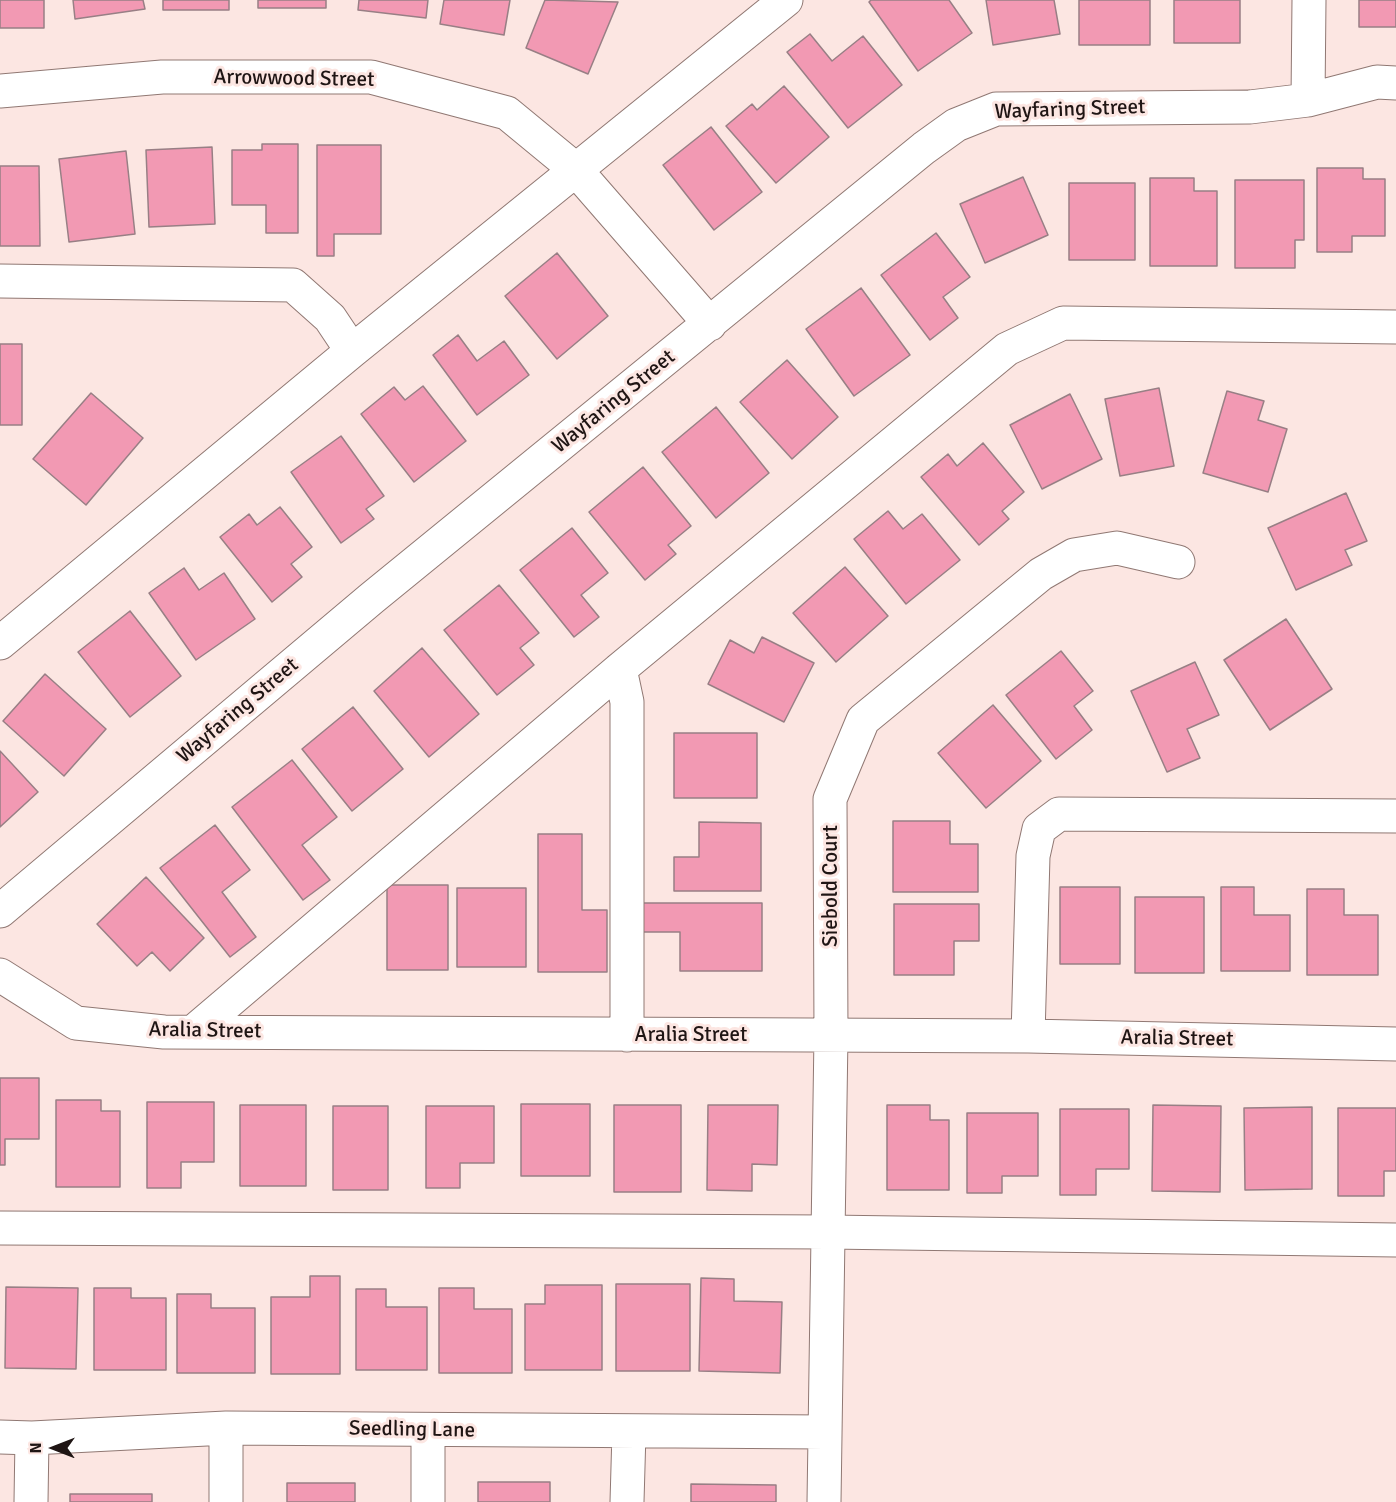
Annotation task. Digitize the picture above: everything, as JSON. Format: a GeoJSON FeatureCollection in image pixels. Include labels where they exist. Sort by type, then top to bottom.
{"type":"FeatureCollection","features":[{"type":"Feature","properties":{"kind":"street"},"geometry":{"type":"LineString","coordinates":[[0,643],[352,351],[786,0]]}},
{"type":"Feature","properties":{"kind":"street"},"geometry":{"type":"LineString","coordinates":[[1308,100],[1309,0]]}},
{"type":"Feature","properties":{"kind":"street","name":"Arrowwood Street"},"geometry":{"type":"LineString","coordinates":[[0,91],[162,77],[371,77],[507,113],[575,169],[710,324]]}},
{"type":"Feature","properties":{"kind":"street","name":"Wayfaring Street"},"geometry":{"type":"LineString","coordinates":[[0,910],[363,605],[924,147],[956,125],[996,109],[1250,107],[1308,100],[1377,82],[1396,83]]}},
{"type":"Feature","properties":{"kind":"street"},"geometry":{"type":"LineString","coordinates":[[0,281],[293,285],[330,318],[352,351]]}},
{"type":"Feature","properties":{"kind":"street"},"geometry":{"type":"LineString","coordinates":[[193,1032],[620,669],[1007,349],[1063,323],[1396,327]]}},
{"type":"Feature","properties":{"kind":"street","name":"Siebold Court"},"geometry":{"type":"LineString","coordinates":[[824,1502],[831,1035],[830,799],[863,720],[1041,574],[1074,555],[1117,548],[1178,562]]}},
{"type":"Feature","properties":{"kind":"street"},"geometry":{"type":"LineString","coordinates":[[620,669],[627,702],[627,1035]]}},
{"type":"Feature","properties":{"kind":"street"},"geometry":{"type":"LineString","coordinates":[[1028,1036],[1033,856],[1039,829],[1059,814],[1396,816]]}},
{"type":"Feature","properties":{"kind":"street","name":"Aralia Street"},"geometry":{"type":"LineString","coordinates":[[0,975],[76,1023],[164,1032],[1028,1036],[1396,1044]]}},
{"type":"Feature","properties":{"kind":"street"},"geometry":{"type":"LineString","coordinates":[[0,1228],[828,1232],[1396,1240]]}},
{"type":"Feature","properties":{"kind":"street"},"geometry":{"type":"LineString","coordinates":[[226,1428],[226,1502]]}},
{"type":"Feature","properties":{"kind":"street","name":"Seedling Lane"},"geometry":{"type":"LineString","coordinates":[[0,1437],[32,1438],[226,1428],[825,1432]]}},
{"type":"Feature","properties":{"kind":"street"},"geometry":{"type":"LineString","coordinates":[[428,1430],[428,1502]]}},
{"type":"Feature","properties":{"kind":"street"},"geometry":{"type":"LineString","coordinates":[[627,1502],[629,1432]]}},
{"type":"Feature","properties":{"kind":"street"},"geometry":{"type":"LineString","coordinates":[[31,1502],[32,1438]]}},
{"type":"Feature","properties":{"kind":"building"},"geometry":{"type":"Polygon","coordinates":[[[0,0],[44,0],[44,28],[0,28],[0,0]]]}},
{"type":"Feature","properties":{"kind":"building"},"geometry":{"type":"Polygon","coordinates":[[[73,0],[143,0],[145,9],[75,19],[73,0]]]}},
{"type":"Feature","properties":{"kind":"building"},"geometry":{"type":"Polygon","coordinates":[[[163,0],[229,0],[229,10],[163,10],[163,0]]]}},
{"type":"Feature","properties":{"kind":"building"},"geometry":{"type":"Polygon","coordinates":[[[258,0],[326,0],[326,8],[258,8],[258,0]]]}},
{"type":"Feature","properties":{"kind":"building"},"geometry":{"type":"Polygon","coordinates":[[[359,0],[428,0],[426,18],[358,10],[359,0]]]}},
{"type":"Feature","properties":{"kind":"building"},"geometry":{"type":"Polygon","coordinates":[[[444,0],[510,0],[504,35],[440,24],[444,0]]]}},
{"type":"Feature","properties":{"kind":"building"},"geometry":{"type":"Polygon","coordinates":[[[545,0],[618,2],[588,74],[526,48],[545,0]]]}},
{"type":"Feature","properties":{"kind":"building"},"geometry":{"type":"Polygon","coordinates":[[[871,0],[949,0],[972,33],[918,71],[869,2],[871,0]]]}},
{"type":"Feature","properties":{"kind":"building"},"geometry":{"type":"Polygon","coordinates":[[[986,0],[1054,0],[1060,34],[993,45],[986,0]]]}},
{"type":"Feature","properties":{"kind":"building"},"geometry":{"type":"Polygon","coordinates":[[[1079,0],[1150,0],[1150,45],[1079,45],[1079,0]]]}},
{"type":"Feature","properties":{"kind":"building"},"geometry":{"type":"Polygon","coordinates":[[[1174,0],[1240,0],[1240,43],[1174,43],[1174,0]]]}},
{"type":"Feature","properties":{"kind":"building"},"geometry":{"type":"Polygon","coordinates":[[[1359,0],[1396,0],[1396,27],[1359,27],[1359,0]]]}},
{"type":"Feature","properties":{"kind":"building"},"geometry":{"type":"Polygon","coordinates":[[[810,34],[832,61],[863,36],[902,85],[848,128],[787,52],[810,34]]]}},
{"type":"Feature","properties":{"kind":"building"},"geometry":{"type":"Polygon","coordinates":[[[784,86],[829,137],[776,183],[726,126],[752,104],[757,110],[784,86]]]}},
{"type":"Feature","properties":{"kind":"building"},"geometry":{"type":"Polygon","coordinates":[[[711,127],[762,192],[714,230],[663,165],[711,127]]]}},
{"type":"Feature","properties":{"kind":"building"},"geometry":{"type":"Polygon","coordinates":[[[262,144],[298,144],[298,233],[266,233],[266,205],[232,205],[232,150],[262,150],[262,144]]]}},
{"type":"Feature","properties":{"kind":"building"},"geometry":{"type":"Polygon","coordinates":[[[317,145],[381,145],[381,234],[334,234],[334,256],[317,256],[317,145]]]}},
{"type":"Feature","properties":{"kind":"building"},"geometry":{"type":"Polygon","coordinates":[[[212,147],[215,224],[149,227],[146,150],[212,147]]]}},
{"type":"Feature","properties":{"kind":"building"},"geometry":{"type":"Polygon","coordinates":[[[126,151],[135,234],[69,242],[59,159],[126,151]]]}},
{"type":"Feature","properties":{"kind":"building"},"geometry":{"type":"Polygon","coordinates":[[[0,166],[39,166],[40,246],[0,246],[0,166]]]}},
{"type":"Feature","properties":{"kind":"building"},"geometry":{"type":"Polygon","coordinates":[[[1317,168],[1363,168],[1363,179],[1385,179],[1385,236],[1352,236],[1352,252],[1317,252],[1317,168]]]}},
{"type":"Feature","properties":{"kind":"building"},"geometry":{"type":"Polygon","coordinates":[[[1023,177],[1048,235],[985,263],[960,204],[1023,177]]]}},
{"type":"Feature","properties":{"kind":"building"},"geometry":{"type":"Polygon","coordinates":[[[1150,178],[1194,178],[1194,191],[1217,191],[1217,266],[1150,266],[1150,178]]]}},
{"type":"Feature","properties":{"kind":"building"},"geometry":{"type":"Polygon","coordinates":[[[1235,180],[1304,180],[1304,240],[1295,240],[1295,268],[1235,268],[1235,180]]]}},
{"type":"Feature","properties":{"kind":"building"},"geometry":{"type":"Polygon","coordinates":[[[1069,183],[1135,183],[1135,260],[1069,260],[1069,183]]]}},
{"type":"Feature","properties":{"kind":"building"},"geometry":{"type":"Polygon","coordinates":[[[936,233],[970,277],[943,297],[958,318],[930,340],[881,275],[936,233]]]}},
{"type":"Feature","properties":{"kind":"building"},"geometry":{"type":"Polygon","coordinates":[[[557,253],[608,316],[557,359],[505,296],[557,253]]]}},
{"type":"Feature","properties":{"kind":"building"},"geometry":{"type":"Polygon","coordinates":[[[861,288],[910,355],[854,396],[806,329],[861,288]]]}},
{"type":"Feature","properties":{"kind":"building"},"geometry":{"type":"Polygon","coordinates":[[[458,335],[477,361],[504,341],[529,375],[477,415],[433,355],[458,335]]]}},
{"type":"Feature","properties":{"kind":"building"},"geometry":{"type":"Polygon","coordinates":[[[0,344],[22,344],[22,425],[0,425],[0,344]]]}},
{"type":"Feature","properties":{"kind":"building"},"geometry":{"type":"Polygon","coordinates":[[[787,360],[838,417],[792,459],[740,402],[787,360]]]}},
{"type":"Feature","properties":{"kind":"building"},"geometry":{"type":"Polygon","coordinates":[[[423,386],[466,441],[414,482],[361,414],[394,387],[405,400],[423,386]]]}},
{"type":"Feature","properties":{"kind":"building"},"geometry":{"type":"Polygon","coordinates":[[[1159,388],[1174,466],[1120,476],[1105,399],[1159,388]]]}},
{"type":"Feature","properties":{"kind":"building"},"geometry":{"type":"Polygon","coordinates":[[[1227,391],[1264,401],[1258,420],[1287,429],[1268,492],[1203,473],[1227,391]]]}},
{"type":"Feature","properties":{"kind":"building"},"geometry":{"type":"Polygon","coordinates":[[[91,393],[143,438],[86,505],[33,459],[91,393]]]}},
{"type":"Feature","properties":{"kind":"building"},"geometry":{"type":"Polygon","coordinates":[[[1070,394],[1102,459],[1042,489],[1010,425],[1070,394]]]}},
{"type":"Feature","properties":{"kind":"building"},"geometry":{"type":"Polygon","coordinates":[[[716,407],[769,473],[716,518],[662,452],[716,407]]]}},
{"type":"Feature","properties":{"kind":"building"},"geometry":{"type":"Polygon","coordinates":[[[341,436],[384,496],[366,509],[374,519],[341,543],[291,472],[341,436]]]}},
{"type":"Feature","properties":{"kind":"building"},"geometry":{"type":"Polygon","coordinates":[[[983,443],[1024,492],[1002,511],[1009,519],[979,545],[921,477],[948,454],[957,466],[983,443]]]}},
{"type":"Feature","properties":{"kind":"building"},"geometry":{"type":"Polygon","coordinates":[[[643,467],[691,526],[668,545],[676,554],[645,580],[589,512],[643,467]]]}},
{"type":"Feature","properties":{"kind":"building"},"geometry":{"type":"Polygon","coordinates":[[[1346,493],[1367,541],[1345,550],[1352,565],[1296,590],[1268,528],[1346,493]]]}},
{"type":"Feature","properties":{"kind":"building"},"geometry":{"type":"Polygon","coordinates":[[[280,507],[312,547],[291,564],[302,577],[272,602],[220,537],[249,514],[257,525],[280,507]]]}},
{"type":"Feature","properties":{"kind":"building"},"geometry":{"type":"Polygon","coordinates":[[[888,511],[903,529],[922,514],[960,560],[906,604],[854,539],[888,511]]]}},
{"type":"Feature","properties":{"kind":"building"},"geometry":{"type":"Polygon","coordinates":[[[572,528],[608,573],[581,595],[599,617],[574,637],[520,570],[572,528]]]}},
{"type":"Feature","properties":{"kind":"building"},"geometry":{"type":"Polygon","coordinates":[[[845,567],[888,616],[836,662],[793,613],[845,567]]]}},
{"type":"Feature","properties":{"kind":"building"},"geometry":{"type":"Polygon","coordinates":[[[184,568],[199,590],[224,573],[255,619],[196,660],[149,593],[184,568]]]}},
{"type":"Feature","properties":{"kind":"building"},"geometry":{"type":"Polygon","coordinates":[[[499,585],[539,633],[520,648],[534,665],[497,695],[444,630],[499,585]]]}},
{"type":"Feature","properties":{"kind":"building"},"geometry":{"type":"Polygon","coordinates":[[[130,611],[181,676],[130,717],[78,652],[130,611]]]}},
{"type":"Feature","properties":{"kind":"building"},"geometry":{"type":"Polygon","coordinates":[[[1286,619],[1332,689],[1270,730],[1224,660],[1286,619]]]}},
{"type":"Feature","properties":{"kind":"building"},"geometry":{"type":"Polygon","coordinates":[[[762,637],[814,663],[784,722],[708,684],[730,640],[754,653],[762,637]]]}},
{"type":"Feature","properties":{"kind":"building"},"geometry":{"type":"Polygon","coordinates":[[[422,648],[479,714],[429,757],[374,691],[422,648]]]}},
{"type":"Feature","properties":{"kind":"building"},"geometry":{"type":"Polygon","coordinates":[[[1061,651],[1093,691],[1074,706],[1092,730],[1056,759],[1006,695],[1061,651]]]}},
{"type":"Feature","properties":{"kind":"building"},"geometry":{"type":"Polygon","coordinates":[[[1195,662],[1219,715],[1187,729],[1200,758],[1167,772],[1131,691],[1195,662]]]}},
{"type":"Feature","properties":{"kind":"building"},"geometry":{"type":"Polygon","coordinates":[[[45,674],[106,729],[64,776],[3,721],[45,674]]]}},
{"type":"Feature","properties":{"kind":"building"},"geometry":{"type":"Polygon","coordinates":[[[993,705],[1041,761],[986,808],[938,753],[993,705]]]}},
{"type":"Feature","properties":{"kind":"building"},"geometry":{"type":"Polygon","coordinates":[[[353,707],[403,769],[352,811],[302,749],[353,707]]]}},
{"type":"Feature","properties":{"kind":"building"},"geometry":{"type":"Polygon","coordinates":[[[674,733],[757,733],[757,798],[674,798],[674,733]]]}},
{"type":"Feature","properties":{"kind":"building"},"geometry":{"type":"Polygon","coordinates":[[[0,751],[38,792],[0,827],[0,751]]]}},
{"type":"Feature","properties":{"kind":"building"},"geometry":{"type":"Polygon","coordinates":[[[292,760],[337,817],[302,845],[330,880],[303,900],[232,807],[292,760]]]}},
{"type":"Feature","properties":{"kind":"building"},"geometry":{"type":"Polygon","coordinates":[[[893,821],[950,821],[950,844],[978,844],[978,892],[893,892],[893,821]]]}},
{"type":"Feature","properties":{"kind":"building"},"geometry":{"type":"Polygon","coordinates":[[[699,822],[761,823],[761,891],[674,891],[674,857],[699,857],[699,822]]]}},
{"type":"Feature","properties":{"kind":"building"},"geometry":{"type":"Polygon","coordinates":[[[215,825],[250,870],[222,892],[256,937],[230,957],[160,868],[215,825]]]}},
{"type":"Feature","properties":{"kind":"building"},"geometry":{"type":"Polygon","coordinates":[[[538,834],[582,834],[582,910],[607,910],[607,972],[538,972],[538,834]]]}},
{"type":"Feature","properties":{"kind":"building"},"geometry":{"type":"Polygon","coordinates":[[[146,877],[204,938],[170,971],[152,952],[137,966],[97,924],[146,877]]]}},
{"type":"Feature","properties":{"kind":"building"},"geometry":{"type":"Polygon","coordinates":[[[387,885],[448,885],[448,970],[387,970],[387,885]]]}},
{"type":"Feature","properties":{"kind":"building"},"geometry":{"type":"Polygon","coordinates":[[[1060,887],[1120,887],[1120,964],[1060,964],[1060,887]]]}},
{"type":"Feature","properties":{"kind":"building"},"geometry":{"type":"Polygon","coordinates":[[[1221,887],[1254,887],[1254,915],[1290,915],[1290,971],[1221,971],[1221,887]]]}},
{"type":"Feature","properties":{"kind":"building"},"geometry":{"type":"Polygon","coordinates":[[[457,888],[526,888],[526,967],[457,967],[457,888]]]}},
{"type":"Feature","properties":{"kind":"building"},"geometry":{"type":"Polygon","coordinates":[[[1307,889],[1344,889],[1344,915],[1378,915],[1378,975],[1307,975],[1307,889]]]}},
{"type":"Feature","properties":{"kind":"building"},"geometry":{"type":"Polygon","coordinates":[[[1135,897],[1204,897],[1204,973],[1135,973],[1135,897]]]}},
{"type":"Feature","properties":{"kind":"building"},"geometry":{"type":"Polygon","coordinates":[[[640,903],[762,903],[762,971],[680,971],[680,932],[640,932],[640,903]]]}},
{"type":"Feature","properties":{"kind":"building"},"geometry":{"type":"Polygon","coordinates":[[[894,904],[979,904],[979,941],[954,941],[954,975],[894,975],[894,904]]]}},
{"type":"Feature","properties":{"kind":"building"},"geometry":{"type":"Polygon","coordinates":[[[0,1078],[39,1078],[39,1139],[5,1139],[5,1165],[0,1165],[0,1078]]]}},
{"type":"Feature","properties":{"kind":"building"},"geometry":{"type":"Polygon","coordinates":[[[56,1100],[101,1100],[101,1111],[120,1111],[120,1187],[56,1187],[56,1100]]]}},
{"type":"Feature","properties":{"kind":"building"},"geometry":{"type":"Polygon","coordinates":[[[147,1102],[214,1102],[214,1162],[181,1162],[181,1188],[147,1188],[147,1102]]]}},
{"type":"Feature","properties":{"kind":"building"},"geometry":{"type":"Polygon","coordinates":[[[521,1104],[590,1104],[590,1176],[521,1176],[521,1104]]]}},
{"type":"Feature","properties":{"kind":"building"},"geometry":{"type":"Polygon","coordinates":[[[240,1105],[306,1105],[306,1186],[240,1186],[240,1105]]]}},
{"type":"Feature","properties":{"kind":"building"},"geometry":{"type":"Polygon","coordinates":[[[614,1105],[681,1105],[681,1192],[614,1192],[614,1105]]]}},
{"type":"Feature","properties":{"kind":"building"},"geometry":{"type":"Polygon","coordinates":[[[708,1105],[778,1105],[777,1165],[752,1164],[752,1191],[707,1190],[708,1105]]]}},
{"type":"Feature","properties":{"kind":"building"},"geometry":{"type":"Polygon","coordinates":[[[887,1105],[930,1105],[930,1120],[949,1120],[949,1190],[887,1190],[887,1105]]]}},
{"type":"Feature","properties":{"kind":"building"},"geometry":{"type":"Polygon","coordinates":[[[1153,1105],[1221,1106],[1220,1192],[1152,1191],[1153,1105]]]}},
{"type":"Feature","properties":{"kind":"building"},"geometry":{"type":"Polygon","coordinates":[[[333,1106],[388,1106],[388,1190],[333,1190],[333,1106]]]}},
{"type":"Feature","properties":{"kind":"building"},"geometry":{"type":"Polygon","coordinates":[[[426,1106],[494,1106],[494,1163],[460,1163],[460,1188],[426,1188],[426,1106]]]}},
{"type":"Feature","properties":{"kind":"building"},"geometry":{"type":"Polygon","coordinates":[[[1312,1107],[1312,1189],[1245,1190],[1244,1108],[1312,1107]]]}},
{"type":"Feature","properties":{"kind":"building"},"geometry":{"type":"Polygon","coordinates":[[[1338,1108],[1396,1108],[1396,1171],[1384,1171],[1384,1196],[1338,1196],[1338,1108]]]}},
{"type":"Feature","properties":{"kind":"building"},"geometry":{"type":"Polygon","coordinates":[[[1060,1109],[1129,1109],[1129,1169],[1096,1169],[1096,1195],[1060,1195],[1060,1109]]]}},
{"type":"Feature","properties":{"kind":"building"},"geometry":{"type":"Polygon","coordinates":[[[967,1113],[1038,1113],[1038,1176],[1002,1176],[1002,1193],[967,1193],[967,1113]]]}},
{"type":"Feature","properties":{"kind":"building"},"geometry":{"type":"Polygon","coordinates":[[[310,1276],[340,1276],[340,1374],[271,1374],[271,1297],[310,1297],[310,1276]]]}},
{"type":"Feature","properties":{"kind":"building"},"geometry":{"type":"Polygon","coordinates":[[[701,1278],[734,1279],[734,1301],[782,1302],[780,1373],[699,1371],[701,1278]]]}},
{"type":"Feature","properties":{"kind":"building"},"geometry":{"type":"Polygon","coordinates":[[[616,1284],[690,1284],[690,1371],[616,1371],[616,1284]]]}},
{"type":"Feature","properties":{"kind":"building"},"geometry":{"type":"Polygon","coordinates":[[[545,1285],[602,1285],[602,1370],[525,1370],[525,1304],[545,1304],[545,1285]]]}},
{"type":"Feature","properties":{"kind":"building"},"geometry":{"type":"Polygon","coordinates":[[[6,1287],[78,1288],[76,1369],[5,1368],[6,1287]]]}},
{"type":"Feature","properties":{"kind":"building"},"geometry":{"type":"Polygon","coordinates":[[[94,1288],[131,1288],[131,1298],[166,1298],[166,1370],[94,1370],[94,1288]]]}},
{"type":"Feature","properties":{"kind":"building"},"geometry":{"type":"Polygon","coordinates":[[[439,1288],[474,1288],[474,1309],[512,1309],[512,1373],[439,1373],[439,1288]]]}},
{"type":"Feature","properties":{"kind":"building"},"geometry":{"type":"Polygon","coordinates":[[[356,1289],[386,1289],[386,1307],[427,1307],[427,1370],[356,1370],[356,1289]]]}},
{"type":"Feature","properties":{"kind":"building"},"geometry":{"type":"Polygon","coordinates":[[[177,1294],[211,1294],[211,1308],[255,1308],[255,1373],[177,1373],[177,1294]]]}},
{"type":"Feature","properties":{"kind":"building"},"geometry":{"type":"Polygon","coordinates":[[[478,1482],[550,1482],[550,1502],[478,1502],[478,1482]]]}},
{"type":"Feature","properties":{"kind":"building"},"geometry":{"type":"Polygon","coordinates":[[[287,1483],[355,1483],[355,1502],[287,1502],[287,1483]]]}},
{"type":"Feature","properties":{"kind":"building"},"geometry":{"type":"Polygon","coordinates":[[[691,1484],[776,1485],[776,1502],[691,1502],[691,1484]]]}},
{"type":"Feature","properties":{"kind":"building"},"geometry":{"type":"Polygon","coordinates":[[[70,1494],[152,1494],[152,1502],[70,1502],[70,1494]]]}}]}
